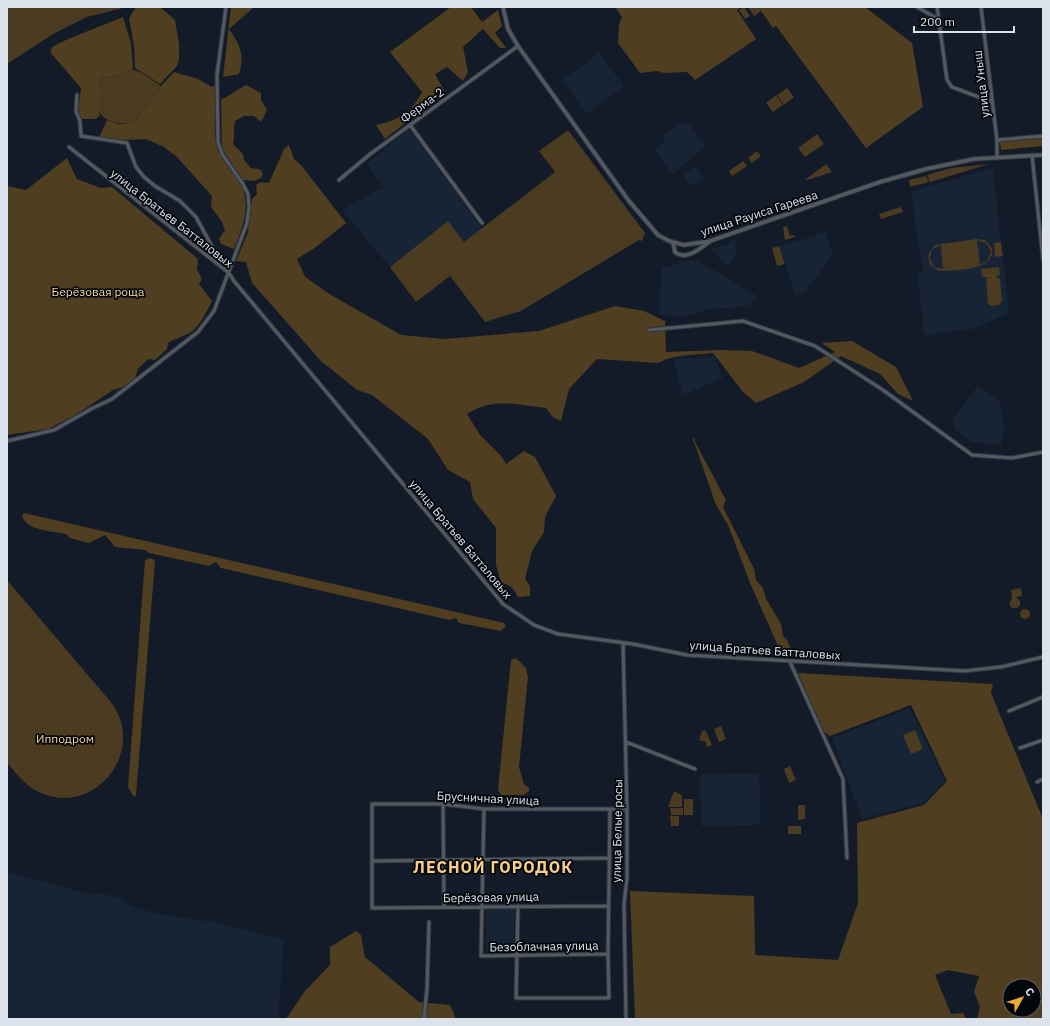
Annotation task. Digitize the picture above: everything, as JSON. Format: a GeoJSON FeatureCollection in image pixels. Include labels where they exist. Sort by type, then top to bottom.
{"type":"FeatureCollection","features":[{"type":"Feature","properties":{"kind":"street"},"geometry":{"type":"LineString","coordinates":[[7,441],[54,430],[112,399],[198,332],[214,311],[247,223],[249,207],[248,194],[243,184],[222,154],[218,142],[217,75],[226,7]]}},
{"type":"Feature","properties":{"kind":"street","name":"улица Рауиса Гареева"},"geometry":{"type":"LineString","coordinates":[[502,7],[508,29],[518,46],[629,201],[658,235],[673,243],[684,245],[710,241],[880,182],[950,163],[1043,155]]}},
{"type":"Feature","properties":{"kind":"street"},"geometry":{"type":"LineString","coordinates":[[917,7],[938,19]]}},
{"type":"Feature","properties":{"kind":"street"},"geometry":{"type":"LineString","coordinates":[[937,7],[947,80],[952,87],[992,102]]}},
{"type":"Feature","properties":{"kind":"street","name":"улица Уныш"},"geometry":{"type":"LineString","coordinates":[[981,7],[997,140],[997,158]]}},
{"type":"Feature","properties":{"kind":"street","name":"Ферма-2"},"geometry":{"type":"LineString","coordinates":[[339,180],[410,125],[518,46]]}},
{"type":"Feature","properties":{"kind":"street"},"geometry":{"type":"LineString","coordinates":[[78,95],[76,111],[80,120],[81,136],[127,143],[136,166],[143,175],[155,186],[180,201],[196,216],[214,250],[230,269]]}},
{"type":"Feature","properties":{"kind":"street"},"geometry":{"type":"LineString","coordinates":[[410,125],[482,223]]}},
{"type":"Feature","properties":{"kind":"street"},"geometry":{"type":"LineString","coordinates":[[997,140],[1043,136]]}},
{"type":"Feature","properties":{"kind":"street","name":"улица Братьев Батталовых"},"geometry":{"type":"LineString","coordinates":[[68,147],[229,274],[234,282],[504,604],[517,615],[543,630],[558,634],[623,643],[703,657],[790,662],[964,671],[1001,667],[1043,657]]}},
{"type":"Feature","properties":{"kind":"street"},"geometry":{"type":"LineString","coordinates":[[1032,155],[1043,259]]}},
{"type":"Feature","properties":{"kind":"street"},"geometry":{"type":"LineString","coordinates":[[673,243],[675,252],[682,255],[692,254],[710,241]]}},
{"type":"Feature","properties":{"kind":"street"},"geometry":{"type":"LineString","coordinates":[[649,330],[743,321],[816,346],[883,390],[972,454],[1012,458],[1043,452]]}},
{"type":"Feature","properties":{"kind":"street","name":"улица Белые росы"},"geometry":{"type":"LineString","coordinates":[[623,643],[627,809],[627,878],[624,904],[626,1019]]}},
{"type":"Feature","properties":{"kind":"street"},"geometry":{"type":"LineString","coordinates":[[790,662],[843,779],[847,858]]}},
{"type":"Feature","properties":{"kind":"street"},"geometry":{"type":"LineString","coordinates":[[1009,711],[1043,697]]}},
{"type":"Feature","properties":{"kind":"street"},"geometry":{"type":"LineString","coordinates":[[1020,748],[1043,740]]}},
{"type":"Feature","properties":{"kind":"street"},"geometry":{"type":"LineString","coordinates":[[626,742],[695,769]]}},
{"type":"Feature","properties":{"kind":"street"},"geometry":{"type":"LineString","coordinates":[[1037,782],[1043,779]]}},
{"type":"Feature","properties":{"kind":"street","name":"Брусничная улица"},"geometry":{"type":"LineString","coordinates":[[372,861],[372,804],[444,804],[484,809],[627,809]]}},
{"type":"Feature","properties":{"kind":"street"},"geometry":{"type":"LineString","coordinates":[[444,804],[444,907]]}},
{"type":"Feature","properties":{"kind":"street"},"geometry":{"type":"LineString","coordinates":[[483,906],[484,809]]}},
{"type":"Feature","properties":{"kind":"street"},"geometry":{"type":"LineString","coordinates":[[518,906],[516,998],[610,998],[608,954],[610,809]]}},
{"type":"Feature","properties":{"kind":"street"},"geometry":{"type":"LineString","coordinates":[[372,861],[610,858]]}},
{"type":"Feature","properties":{"kind":"street","name":"Берёзовая улица"},"geometry":{"type":"LineString","coordinates":[[372,861],[372,908],[609,906]]}},
{"type":"Feature","properties":{"kind":"street","name":"Безоблачная улица"},"geometry":{"type":"LineString","coordinates":[[483,906],[481,956],[608,954]]}},
{"type":"Feature","properties":{"kind":"street"},"geometry":{"type":"LineString","coordinates":[[424,1019],[427,989],[429,922]]}},
{"type":"Feature","properties":{"kind":"shaded area"},"geometry":{"type":"Polygon","coordinates":[[[599,53],[624,86],[587,114],[562,80],[599,53]]]}},
{"type":"Feature","properties":{"kind":"shaded area"},"geometry":{"type":"Polygon","coordinates":[[[686,121],[706,146],[673,174],[655,150],[665,140],[662,135],[686,121]]]}},
{"type":"Feature","properties":{"kind":"shaded area"},"geometry":{"type":"Polygon","coordinates":[[[409,128],[482,229],[464,242],[448,221],[390,267],[342,210],[383,187],[367,164],[409,128]]]}},
{"type":"Feature","properties":{"kind":"shaded area"},"geometry":{"type":"Polygon","coordinates":[[[695,166],[703,178],[691,186],[683,175],[695,166]]]}},
{"type":"Feature","properties":{"kind":"shaded area"},"geometry":{"type":"Polygon","coordinates":[[[983,170],[993,170],[1009,313],[973,329],[924,335],[918,276],[923,272],[911,192],[983,170]]]}},
{"type":"Feature","properties":{"kind":"shaded area"},"geometry":{"type":"Polygon","coordinates":[[[826,232],[833,254],[805,292],[795,295],[780,247],[826,232]]]}},
{"type":"Feature","properties":{"kind":"shaded area"},"geometry":{"type":"Polygon","coordinates":[[[735,238],[736,254],[730,264],[725,264],[711,249],[727,244],[735,238]]]}},
{"type":"Feature","properties":{"kind":"shaded area"},"geometry":{"type":"Polygon","coordinates":[[[695,259],[757,296],[751,304],[742,307],[709,309],[689,316],[659,315],[662,268],[695,259]]]}},
{"type":"Feature","properties":{"kind":"shaded area"},"geometry":{"type":"Polygon","coordinates":[[[714,357],[723,378],[683,395],[673,359],[714,357]]]}},
{"type":"Feature","properties":{"kind":"shaded area"},"geometry":{"type":"Polygon","coordinates":[[[978,385],[999,401],[1004,425],[1001,445],[972,442],[954,429],[953,420],[978,385]]]}},
{"type":"Feature","properties":{"kind":"shaded area"},"geometry":{"type":"Polygon","coordinates":[[[910,708],[945,781],[923,803],[862,819],[832,738],[910,708]]]}},
{"type":"Feature","properties":{"kind":"shaded area"},"geometry":{"type":"Polygon","coordinates":[[[759,773],[761,822],[752,825],[701,826],[700,774],[759,773]]]}},
{"type":"Feature","properties":{"kind":"shaded area"},"geometry":{"type":"Polygon","coordinates":[[[7,872],[93,895],[95,892],[120,898],[131,906],[154,913],[214,922],[284,940],[278,1019],[7,1019],[7,872]]]}},
{"type":"Feature","properties":{"kind":"shaded area"},"geometry":{"type":"Polygon","coordinates":[[[514,907],[514,951],[486,951],[486,908],[514,907]]]}},
{"type":"Feature","properties":{"kind":"green space"},"geometry":{"type":"Polygon","coordinates":[[[7,7],[127,7],[87,17],[53,34],[7,64],[7,7]]]}},
{"type":"Feature","properties":{"kind":"green space"},"geometry":{"type":"Polygon","coordinates":[[[136,7],[160,7],[175,20],[179,44],[179,59],[177,66],[160,84],[135,68],[134,46],[129,18],[136,7]]]}},
{"type":"Feature","properties":{"kind":"green space"},"geometry":{"type":"Polygon","coordinates":[[[231,7],[254,7],[229,29],[239,45],[242,61],[239,74],[223,77],[231,7]]]}},
{"type":"Feature","properties":{"kind":"green space"},"geometry":{"type":"Polygon","coordinates":[[[451,7],[471,7],[482,22],[498,10],[502,26],[495,33],[506,48],[500,48],[483,29],[463,47],[468,72],[463,81],[447,67],[435,74],[444,90],[427,106],[385,139],[376,125],[391,121],[404,114],[418,99],[422,92],[390,52],[451,7]]]}},
{"type":"Feature","properties":{"kind":"green space"},"geometry":{"type":"Polygon","coordinates":[[[615,7],[741,7],[737,10],[756,39],[695,80],[687,72],[664,73],[657,71],[640,73],[618,43],[619,24],[622,17],[615,7]]]}},
{"type":"Feature","properties":{"kind":"green space"},"geometry":{"type":"Polygon","coordinates":[[[744,7],[750,16],[745,19],[739,10],[744,7]]]}},
{"type":"Feature","properties":{"kind":"green space"},"geometry":{"type":"Polygon","coordinates":[[[748,7],[758,7],[761,11],[754,16],[748,7]]]}},
{"type":"Feature","properties":{"kind":"green space"},"geometry":{"type":"Polygon","coordinates":[[[758,7],[865,7],[912,43],[923,107],[866,148],[776,26],[773,28],[758,7]]]}},
{"type":"Feature","properties":{"kind":"green space"},"geometry":{"type":"Polygon","coordinates":[[[123,17],[131,43],[133,70],[115,76],[99,78],[98,106],[100,115],[96,119],[82,119],[78,112],[81,88],[50,52],[52,47],[123,17]]]}},
{"type":"Feature","properties":{"kind":"green space"},"geometry":{"type":"Polygon","coordinates":[[[133,70],[142,73],[161,86],[133,124],[108,120],[103,117],[98,107],[97,100],[99,78],[115,76],[133,70]]]}},
{"type":"Feature","properties":{"kind":"green space"},"geometry":{"type":"Polygon","coordinates":[[[174,72],[198,79],[212,87],[216,85],[215,133],[217,147],[222,157],[241,184],[246,202],[244,221],[234,249],[221,244],[219,239],[225,230],[222,222],[211,207],[212,196],[176,156],[164,147],[146,139],[127,140],[99,138],[107,120],[119,124],[133,124],[161,86],[174,72]]]}},
{"type":"Feature","properties":{"kind":"green space"},"geometry":{"type":"Polygon","coordinates":[[[246,85],[261,93],[261,100],[267,110],[261,122],[254,116],[244,116],[235,121],[234,124],[233,144],[243,154],[244,160],[251,168],[259,169],[263,173],[262,177],[255,181],[243,180],[222,149],[221,100],[246,85]]]}},
{"type":"Feature","properties":{"kind":"green space"},"geometry":{"type":"Polygon","coordinates":[[[787,88],[794,97],[784,105],[777,95],[787,88]]]}},
{"type":"Feature","properties":{"kind":"green space"},"geometry":{"type":"Polygon","coordinates":[[[776,95],[783,105],[773,112],[766,103],[776,95]]]}},
{"type":"Feature","properties":{"kind":"green space"},"geometry":{"type":"Polygon","coordinates":[[[568,130],[645,233],[642,241],[639,240],[521,311],[485,322],[450,276],[416,302],[390,267],[448,221],[464,242],[555,172],[539,151],[568,130]]]}},
{"type":"Feature","properties":{"kind":"green space"},"geometry":{"type":"Polygon","coordinates":[[[817,134],[824,144],[805,157],[798,148],[817,134]]]}},
{"type":"Feature","properties":{"kind":"green space"},"geometry":{"type":"Polygon","coordinates":[[[1043,138],[1043,146],[1001,150],[1000,142],[1043,138]]]}},
{"type":"Feature","properties":{"kind":"green space"},"geometry":{"type":"Polygon","coordinates":[[[289,145],[294,159],[301,165],[346,223],[316,247],[297,259],[305,277],[331,295],[401,335],[444,339],[539,331],[615,306],[644,311],[665,321],[666,352],[721,350],[752,351],[799,368],[835,352],[822,343],[852,341],[896,367],[913,401],[898,394],[880,374],[841,356],[804,382],[756,403],[743,392],[713,353],[678,356],[658,363],[597,359],[569,389],[561,421],[553,417],[546,408],[515,404],[496,404],[486,405],[476,409],[467,414],[480,435],[501,456],[506,464],[524,451],[535,457],[556,496],[545,517],[544,532],[532,551],[525,579],[530,586],[530,596],[518,597],[512,587],[501,582],[496,565],[496,528],[473,499],[470,482],[448,470],[428,439],[372,395],[357,390],[321,361],[252,283],[246,262],[236,261],[248,232],[252,199],[257,194],[256,185],[260,182],[269,183],[284,149],[289,145]]]}},
{"type":"Feature","properties":{"kind":"green space"},"geometry":{"type":"Polygon","coordinates":[[[757,151],[761,156],[752,163],[748,158],[757,151]]]}},
{"type":"Feature","properties":{"kind":"green space","name":"Берёзовая роща"},"geometry":{"type":"Polygon","coordinates":[[[67,158],[77,179],[101,188],[112,187],[198,259],[197,269],[202,279],[199,284],[212,301],[198,326],[194,330],[168,343],[167,349],[155,360],[148,359],[138,369],[135,378],[123,387],[113,390],[74,416],[48,429],[7,435],[7,186],[26,190],[67,158]]]}},
{"type":"Feature","properties":{"kind":"green space"},"geometry":{"type":"Polygon","coordinates":[[[743,161],[747,166],[732,176],[729,171],[743,161]]]}},
{"type":"Feature","properties":{"kind":"green space"},"geometry":{"type":"Polygon","coordinates":[[[826,164],[832,172],[807,180],[806,179],[826,164]]]}},
{"type":"Feature","properties":{"kind":"green space"},"geometry":{"type":"Polygon","coordinates":[[[989,164],[930,182],[927,175],[951,168],[989,164]]]}},
{"type":"Feature","properties":{"kind":"green space"},"geometry":{"type":"Polygon","coordinates":[[[926,176],[929,182],[910,187],[909,180],[926,176]]]}},
{"type":"Feature","properties":{"kind":"green space"},"geometry":{"type":"Polygon","coordinates":[[[901,207],[903,212],[881,219],[879,214],[901,207]]]}},
{"type":"Feature","properties":{"kind":"green space"},"geometry":{"type":"Polygon","coordinates":[[[787,226],[790,236],[794,235],[795,237],[785,240],[783,227],[787,226]]]}},
{"type":"Feature","properties":{"kind":"green space"},"geometry":{"type":"Polygon","coordinates":[[[977,239],[985,240],[992,248],[992,256],[988,261],[982,265],[974,268],[941,271],[932,267],[929,262],[929,253],[932,249],[935,245],[977,239]],[[977,240],[980,265],[988,260],[991,251],[986,243],[977,240]],[[941,245],[932,249],[930,258],[934,267],[943,269],[941,245]]]}},
{"type":"Feature","properties":{"kind":"green space"},"geometry":{"type":"Polygon","coordinates":[[[1001,242],[1003,256],[995,257],[994,243],[1001,242]]]}},
{"type":"Feature","properties":{"kind":"green space"},"geometry":{"type":"Polygon","coordinates":[[[779,246],[785,264],[777,266],[772,248],[779,246]]]}},
{"type":"Feature","properties":{"kind":"green space"},"geometry":{"type":"Polygon","coordinates":[[[999,267],[1000,275],[996,276],[1000,279],[1002,301],[999,305],[990,306],[988,303],[986,280],[988,277],[982,277],[981,269],[999,267]]]}},
{"type":"Feature","properties":{"kind":"green space"},"geometry":{"type":"Polygon","coordinates":[[[694,437],[695,442],[726,500],[723,507],[754,569],[756,580],[763,588],[766,599],[781,624],[783,636],[787,640],[791,649],[779,648],[750,583],[728,525],[716,505],[693,439],[694,437]]]}},
{"type":"Feature","properties":{"kind":"green space"},"geometry":{"type":"Polygon","coordinates":[[[24,513],[504,623],[506,626],[501,631],[459,623],[456,618],[450,620],[221,568],[216,562],[209,566],[149,553],[145,550],[115,547],[105,535],[89,543],[70,538],[66,534],[41,530],[29,525],[22,516],[24,513]]]}},
{"type":"Feature","properties":{"kind":"green space"},"geometry":{"type":"Polygon","coordinates":[[[151,558],[155,561],[136,795],[134,797],[128,787],[145,560],[151,558]]]}},
{"type":"Feature","properties":{"kind":"green space","name":"Ипподром"},"geometry":{"type":"Polygon","coordinates":[[[7,580],[110,701],[120,719],[123,739],[120,757],[111,774],[97,787],[81,795],[62,798],[41,793],[26,784],[7,763],[7,580]]]}},
{"type":"Feature","properties":{"kind":"green space"},"geometry":{"type":"Polygon","coordinates":[[[1021,588],[1022,596],[1016,597],[1020,601],[1020,606],[1017,608],[1012,608],[1009,604],[1012,598],[1011,590],[1021,588]]]}},
{"type":"Feature","properties":{"kind":"green space"},"geometry":{"type":"Polygon","coordinates":[[[1023,609],[1027,609],[1030,614],[1027,619],[1023,619],[1020,616],[1020,612],[1023,609]]]}},
{"type":"Feature","properties":{"kind":"green space"},"geometry":{"type":"Polygon","coordinates":[[[516,658],[526,668],[528,677],[519,767],[524,784],[529,788],[529,791],[524,795],[501,795],[498,790],[511,660],[516,658]]]}},
{"type":"Feature","properties":{"kind":"green space"},"geometry":{"type":"Polygon","coordinates":[[[798,673],[993,684],[991,693],[1043,819],[1043,1019],[977,1019],[980,1007],[974,992],[979,976],[948,970],[935,975],[951,1014],[963,1013],[966,1019],[635,1019],[630,891],[754,896],[755,955],[838,960],[858,903],[857,823],[924,805],[947,781],[911,705],[830,736],[824,732],[798,673]]]}},
{"type":"Feature","properties":{"kind":"green space"},"geometry":{"type":"Polygon","coordinates":[[[721,726],[726,739],[719,742],[714,729],[721,726]]]}},
{"type":"Feature","properties":{"kind":"green space"},"geometry":{"type":"Polygon","coordinates":[[[915,730],[923,749],[911,754],[903,735],[915,730]]]}},
{"type":"Feature","properties":{"kind":"green space"},"geometry":{"type":"Polygon","coordinates":[[[702,731],[706,731],[712,745],[706,747],[706,742],[699,740],[702,731]]]}},
{"type":"Feature","properties":{"kind":"green space"},"geometry":{"type":"Polygon","coordinates":[[[790,766],[796,780],[789,783],[784,769],[790,766]]]}},
{"type":"Feature","properties":{"kind":"green space"},"geometry":{"type":"Polygon","coordinates":[[[674,791],[682,795],[682,807],[668,807],[674,791]]]}},
{"type":"Feature","properties":{"kind":"green space"},"geometry":{"type":"Polygon","coordinates":[[[684,799],[693,799],[693,815],[684,815],[684,799]]]}},
{"type":"Feature","properties":{"kind":"green space"},"geometry":{"type":"Polygon","coordinates":[[[798,805],[805,805],[805,819],[798,820],[798,805]]]}},
{"type":"Feature","properties":{"kind":"green space"},"geometry":{"type":"Polygon","coordinates":[[[670,808],[683,808],[683,815],[671,815],[670,808]]]}},
{"type":"Feature","properties":{"kind":"green space"},"geometry":{"type":"Polygon","coordinates":[[[670,816],[679,816],[679,826],[671,826],[670,816]]]}},
{"type":"Feature","properties":{"kind":"green space"},"geometry":{"type":"Polygon","coordinates":[[[788,826],[801,826],[801,834],[788,834],[788,826]]]}},
{"type":"Feature","properties":{"kind":"green space"},"geometry":{"type":"Polygon","coordinates":[[[356,931],[361,935],[365,957],[419,1002],[450,1005],[456,1019],[286,1019],[305,991],[330,965],[330,947],[356,931]]]}},
{"type":"Feature","properties":{"kind":"district","name":"ЛЕСНОЙ ГОРОДОК"},"geometry":{"type":"Point","coordinates":[493,867]}}]}
